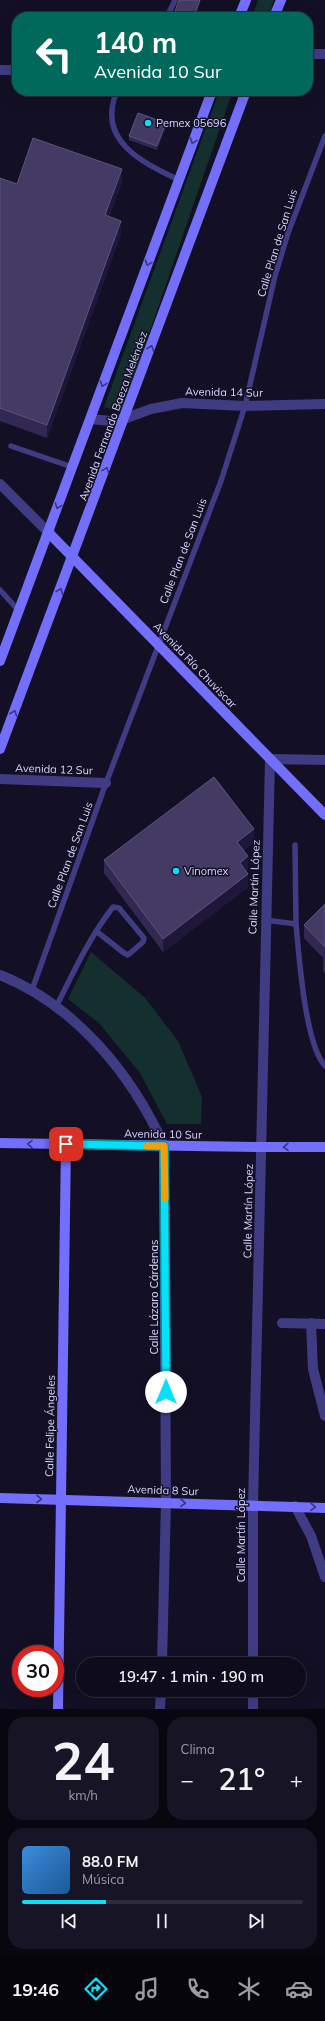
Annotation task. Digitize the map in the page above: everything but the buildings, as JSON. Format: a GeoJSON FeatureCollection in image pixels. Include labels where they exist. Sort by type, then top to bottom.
{"type":"FeatureCollection","features":[{"type":"Feature","properties":{"kind":"main road"},"geometry":{"type":"LineString","coordinates":[[241,12],[246,0]]}},
{"type":"Feature","properties":{"kind":"main road"},"geometry":{"type":"LineString","coordinates":[[276,12],[281,0]]}},
{"type":"Feature","properties":{"kind":"main road","name":"Avenida Fernando Baeza Meléndez"},"geometry":{"type":"LineString","coordinates":[[0,662],[210,96]]}},
{"type":"Feature","properties":{"kind":"main road","name":"Avenida Fernando Baeza Meléndez"},"geometry":{"type":"LineString","coordinates":[[0,749],[244,96]]}},
{"type":"Feature","properties":{"kind":"main road","name":"Avenida Río Chuviscar"},"geometry":{"type":"LineString","coordinates":[[48,532],[325,815]]}},
{"type":"Feature","properties":{"kind":"main road","name":"Avenida 10 Sur"},"geometry":{"type":"LineString","coordinates":[[0,1143],[262,1147],[325,1146]]}},
{"type":"Feature","properties":{"kind":"main road","name":"Calle Felipe Ángeles"},"geometry":{"type":"LineString","coordinates":[[58,1709],[66,1144]]}},
{"type":"Feature","properties":{"kind":"main road","name":"Avenida 8 Sur"},"geometry":{"type":"LineString","coordinates":[[0,1498],[325,1508]]}},
{"type":"Feature","properties":{"kind":"street"},"geometry":{"type":"LineString","coordinates":[[313,54],[325,54]]}},
{"type":"Feature","properties":{"kind":"street"},"geometry":{"type":"LineString","coordinates":[[0,70],[12,70]]}},
{"type":"Feature","properties":{"kind":"street","name":"Avenida 14 Sur"},"geometry":{"type":"LineString","coordinates":[[90,419],[111,421],[124,419],[151,409],[182,403],[245,406],[325,404]]}},
{"type":"Feature","properties":{"kind":"street"},"geometry":{"type":"LineString","coordinates":[[0,484],[48,532]]}},
{"type":"Feature","properties":{"kind":"street"},"geometry":{"type":"LineString","coordinates":[[270,759],[325,760]]}},
{"type":"Feature","properties":{"kind":"street","name":"Calle Martín López"},"geometry":{"type":"LineString","coordinates":[[253,1657],[253,1505],[262,1147],[265,920],[270,759]]}},
{"type":"Feature","properties":{"kind":"street","name":"Avenida 12 Sur"},"geometry":{"type":"LineString","coordinates":[[0,779],[106,783]]}},
{"type":"Feature","properties":{"kind":"street"},"geometry":{"type":"LineString","coordinates":[[0,976],[32,990],[56,1007],[91,1038],[114,1063],[151,1117],[164,1146]]}},
{"type":"Feature","properties":{"kind":"street","name":"Calle Lázaro Cárdenas"},"geometry":{"type":"LineString","coordinates":[[162,1657],[166,1502],[164,1146]]}},
{"type":"Feature","properties":{"kind":"street"},"geometry":{"type":"LineString","coordinates":[[282,1322],[325,1324]]}},
{"type":"Feature","properties":{"kind":"street"},"geometry":{"type":"LineString","coordinates":[[311,1324],[313,1369],[324,1410]]}},
{"type":"Feature","properties":{"kind":"street"},"geometry":{"type":"LineString","coordinates":[[295,1506],[312,1536],[325,1577]]}},
{"type":"Feature","properties":{"kind":"street"},"geometry":{"type":"LineString","coordinates":[[160,1709],[161,1697]]}},
{"type":"Feature","properties":{"kind":"street"},"geometry":{"type":"LineString","coordinates":[[253,1697],[253,1709]]}},
{"type":"Feature","properties":{"kind":"lane"},"geometry":{"type":"LineString","coordinates":[[169,12],[175,0]]}},
{"type":"Feature","properties":{"kind":"lane"},"geometry":{"type":"LineString","coordinates":[[114,96],[110,111],[112,126],[128,151],[140,160],[179,180]]}},
{"type":"Feature","properties":{"kind":"lane","name":"Calle Plan de San Luis"},"geometry":{"type":"LineString","coordinates":[[32,990],[106,783],[220,481],[245,406],[280,262],[297,207],[325,136]]}},
{"type":"Feature","properties":{"kind":"lane"},"geometry":{"type":"LineString","coordinates":[[11,446],[72,467]]}},
{"type":"Feature","properties":{"kind":"lane"},"geometry":{"type":"LineString","coordinates":[[0,590],[19,611]]}},
{"type":"Feature","properties":{"kind":"lane"},"geometry":{"type":"LineString","coordinates":[[295,845],[296,924],[303,987],[314,1047],[325,1066]]}},
{"type":"Feature","properties":{"kind":"lane"},"geometry":{"type":"LineString","coordinates":[[56,1007],[83,952],[96,931],[108,913],[115,907],[119,908],[144,938],[143,942],[128,954],[124,954],[96,931]]}},
{"type":"Feature","properties":{"kind":"lane"},"geometry":{"type":"LineString","coordinates":[[265,920],[296,924]]}},
{"type":"Feature","properties":{"kind":"green space"},"geometry":{"type":"Polygon","coordinates":[[[258,0],[274,0],[270,12],[254,12],[258,0]]]}},
{"type":"Feature","properties":{"kind":"green space"},"geometry":{"type":"Polygon","coordinates":[[[218,96],[231,96],[122,412],[104,407],[218,96]]]}},
{"type":"Feature","properties":{"kind":"green space"},"geometry":{"type":"Polygon","coordinates":[[[91,952],[145,998],[178,1041],[202,1097],[201,1124],[167,1124],[140,1073],[99,1023],[68,999],[91,952]]]}},
{"type":"Feature","properties":{"kind":"slow traffic"},"geometry":{"type":"LineString","coordinates":[[147,1146],[164,1146],[165,1198]]}},
{"type":"Feature","properties":{"kind":"place","name":"Pemex 05696"},"geometry":{"type":"Point","coordinates":[148,123]}},
{"type":"Feature","properties":{"kind":"place","name":"Vinomex"},"geometry":{"type":"Point","coordinates":[176,871]}},
{"type":"Feature","properties":{"kind":"route"},"geometry":{"type":"LineString","coordinates":[[66,1144],[164,1146],[166,1392]]}}]}
